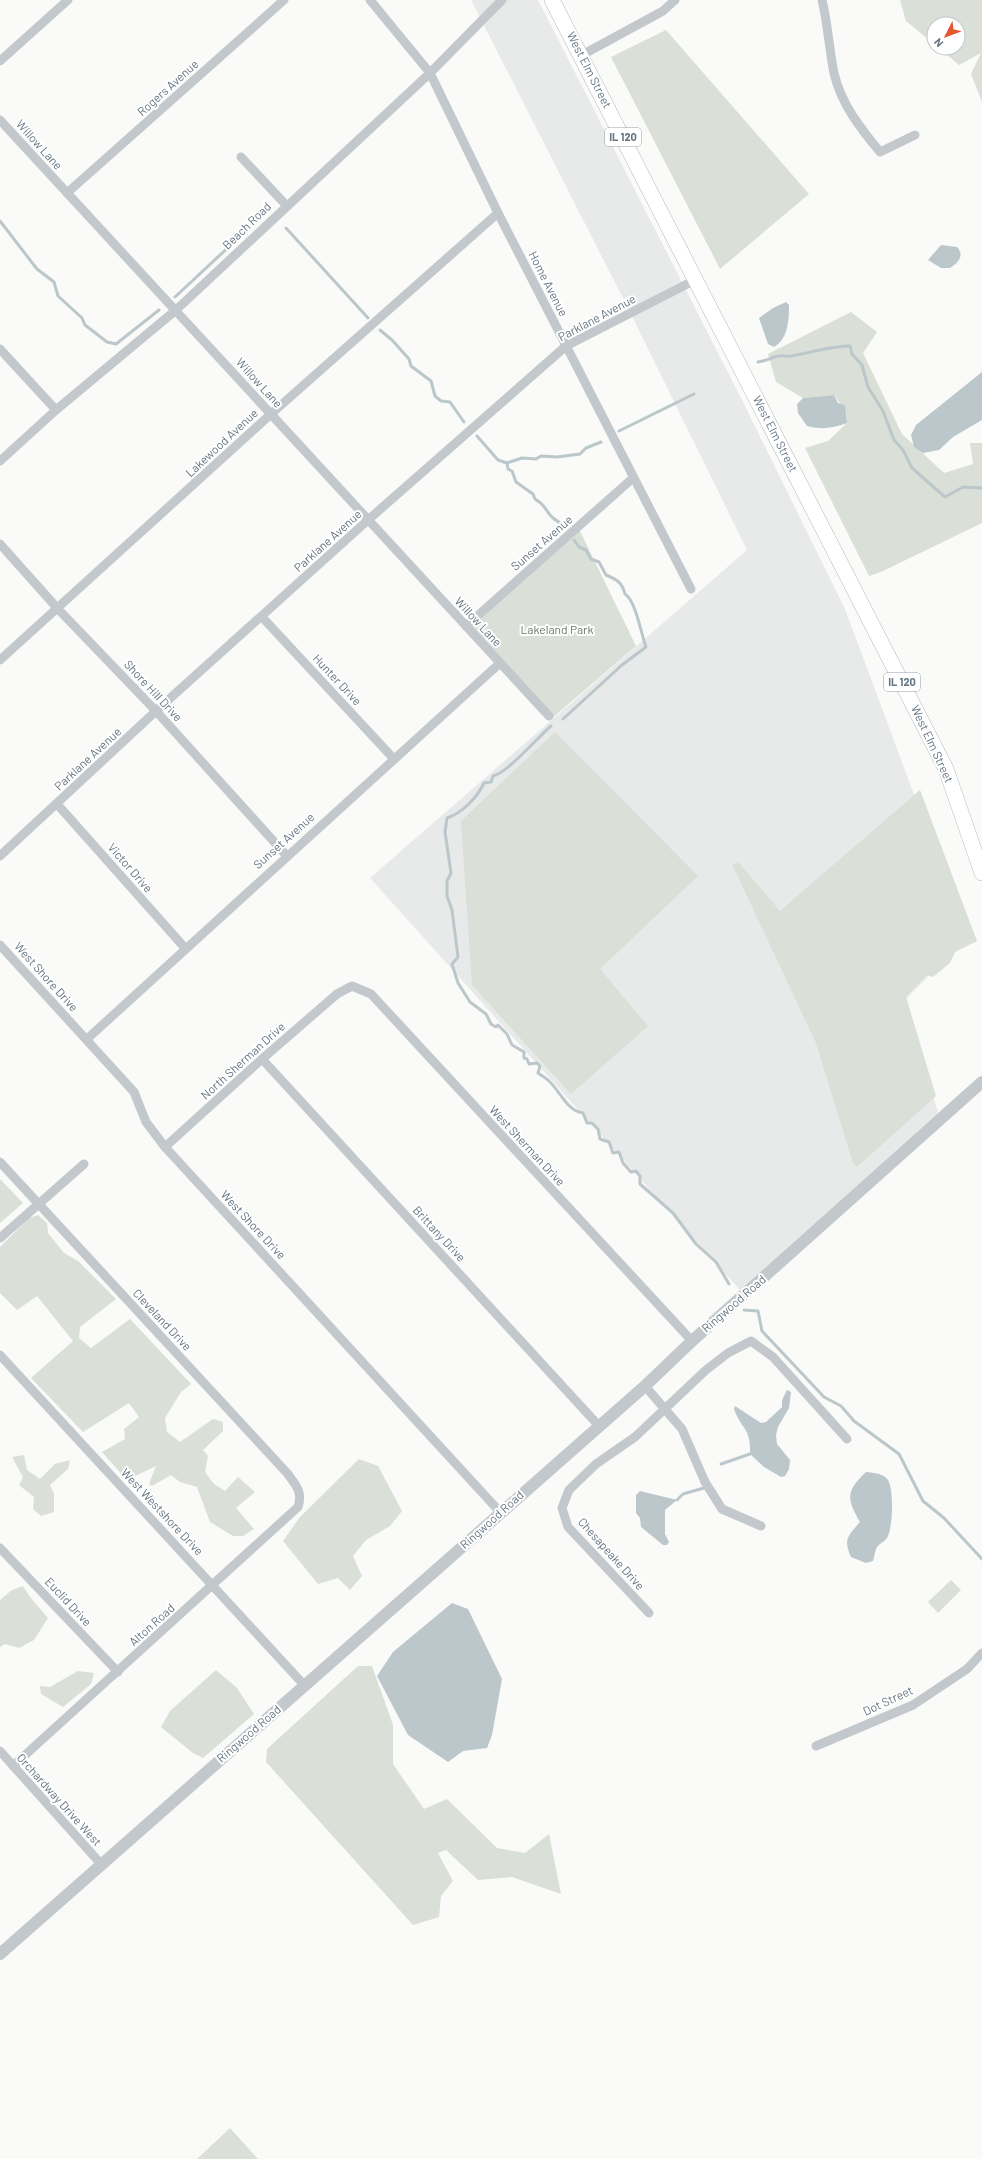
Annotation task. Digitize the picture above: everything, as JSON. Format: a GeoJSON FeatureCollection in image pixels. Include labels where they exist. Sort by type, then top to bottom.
{"type":"FeatureCollection","features":[{"type":"Feature","properties":{"kind":"main road","name":"West Elm Street"},"geometry":{"type":"LineString","coordinates":[[552,0],[582,55],[946,769],[982,873]]}},
{"type":"Feature","properties":{"kind":"street"},"geometry":{"type":"LineString","coordinates":[[0,61],[68,0]]}},
{"type":"Feature","properties":{"kind":"street","name":"Rogers Avenue"},"geometry":{"type":"LineString","coordinates":[[67,193],[284,0]]}},
{"type":"Feature","properties":{"kind":"street","name":"Home Avenue"},"geometry":{"type":"LineString","coordinates":[[370,0],[430,73],[498,213],[691,589]]}},
{"type":"Feature","properties":{"kind":"street","name":"Beach Road"},"geometry":{"type":"LineString","coordinates":[[0,461],[56,410],[176,310],[286,205],[430,73],[502,0]]}},
{"type":"Feature","properties":{"kind":"street"},"geometry":{"type":"LineString","coordinates":[[582,55],[663,11],[675,0]]}},
{"type":"Feature","properties":{"kind":"street"},"geometry":{"type":"LineString","coordinates":[[822,0],[827,20],[834,74],[852,116],[880,152],[915,135]]}},
{"type":"Feature","properties":{"kind":"street","name":"Willow Lane"},"geometry":{"type":"LineString","coordinates":[[0,120],[549,716]]}},
{"type":"Feature","properties":{"kind":"street"},"geometry":{"type":"LineString","coordinates":[[241,157],[286,205]]}},
{"type":"Feature","properties":{"kind":"street","name":"Lakewood Avenue"},"geometry":{"type":"LineString","coordinates":[[0,660],[58,609],[271,414],[498,213]]}},
{"type":"Feature","properties":{"kind":"street","name":"Parklane Avenue"},"geometry":{"type":"LineString","coordinates":[[0,856],[58,804],[156,711],[368,520],[566,346],[696,279]]}},
{"type":"Feature","properties":{"kind":"street"},"geometry":{"type":"LineString","coordinates":[[0,349],[56,410]]}},
{"type":"Feature","properties":{"kind":"street","name":"Sunset Avenue"},"geometry":{"type":"LineString","coordinates":[[466,626],[633,478]]}},
{"type":"Feature","properties":{"kind":"street","name":"Shore Hill Drive"},"geometry":{"type":"LineString","coordinates":[[0,544],[58,609],[156,711],[286,855]]}},
{"type":"Feature","properties":{"kind":"street","name":"Hunter Drive"},"geometry":{"type":"LineString","coordinates":[[262,617],[394,759]]}},
{"type":"Feature","properties":{"kind":"street","name":"Sunset Avenue"},"geometry":{"type":"LineString","coordinates":[[87,1039],[286,855],[500,663]]}},
{"type":"Feature","properties":{"kind":"street","name":"Victor Drive"},"geometry":{"type":"LineString","coordinates":[[58,804],[185,948]]}},
{"type":"Feature","properties":{"kind":"street","name":"West Shore Drive"},"geometry":{"type":"LineString","coordinates":[[0,945],[134,1092],[146,1122],[165,1147],[500,1512]]}},
{"type":"Feature","properties":{"kind":"street","name":"West Sherman Drive"},"geometry":{"type":"LineString","coordinates":[[337,994],[352,986],[371,994],[692,1341]]}},
{"type":"Feature","properties":{"kind":"street","name":"North Sherman Drive"},"geometry":{"type":"LineString","coordinates":[[165,1147],[262,1059],[337,994]]}},
{"type":"Feature","properties":{"kind":"street","name":"Brittany Drive"},"geometry":{"type":"LineString","coordinates":[[262,1059],[599,1426]]}},
{"type":"Feature","properties":{"kind":"street","name":"Ringwood Road"},"geometry":{"type":"LineString","coordinates":[[0,1954],[305,1686],[500,1512],[645,1386],[692,1341],[982,1082]]}},
{"type":"Feature","properties":{"kind":"street","name":"Cleveland Drive"},"geometry":{"type":"LineString","coordinates":[[0,1162],[287,1473],[299,1489],[301,1499]]}},
{"type":"Feature","properties":{"kind":"street"},"geometry":{"type":"LineString","coordinates":[[0,1238],[84,1164]]}},
{"type":"Feature","properties":{"kind":"street","name":"Chesapeake Drive"},"geometry":{"type":"LineString","coordinates":[[649,1613],[568,1527],[562,1508],[569,1490],[596,1464],[635,1437],[706,1370],[728,1353],[751,1341],[773,1357],[847,1439]]}},
{"type":"Feature","properties":{"kind":"street","name":"West Westshore Drive"},"geometry":{"type":"LineString","coordinates":[[0,1355],[305,1686]]}},
{"type":"Feature","properties":{"kind":"street"},"geometry":{"type":"LineString","coordinates":[[645,1386],[682,1429],[705,1482],[722,1508],[761,1526]]}},
{"type":"Feature","properties":{"kind":"street","name":"Alton Road"},"geometry":{"type":"LineString","coordinates":[[13,1766],[298,1507],[301,1499]]}},
{"type":"Feature","properties":{"kind":"street","name":"Euclid Drive"},"geometry":{"type":"LineString","coordinates":[[0,1548],[118,1672]]}},
{"type":"Feature","properties":{"kind":"street","name":"Dot Street"},"geometry":{"type":"LineString","coordinates":[[816,1746],[913,1705],[967,1669],[982,1653]]}},
{"type":"Feature","properties":{"kind":"street","name":"Orchardway Drive West"},"geometry":{"type":"LineString","coordinates":[[0,1751],[101,1864]]}},
{"type":"Feature","properties":{"kind":"shaded area"},"geometry":{"type":"Polygon","coordinates":[[[471,0],[538,0],[742,400],[845,609],[967,937],[905,1000],[938,1113],[740,1290],[370,878],[747,550],[626,304],[471,0]]]}},
{"type":"Feature","properties":{"kind":"shaded area"},"geometry":{"type":"Polygon","coordinates":[[[941,245],[957,247],[959,250],[960,259],[950,268],[941,268],[928,260],[941,245]]]}},
{"type":"Feature","properties":{"kind":"shaded area"},"geometry":{"type":"Polygon","coordinates":[[[786,302],[789,305],[787,329],[779,344],[774,347],[768,344],[759,318],[773,308],[786,302]]]}},
{"type":"Feature","properties":{"kind":"shaded area"},"geometry":{"type":"Polygon","coordinates":[[[982,372],[982,420],[953,437],[939,450],[923,453],[914,447],[911,435],[916,425],[982,372]]]}},
{"type":"Feature","properties":{"kind":"shaded area"},"geometry":{"type":"Polygon","coordinates":[[[834,395],[838,403],[845,405],[847,423],[827,428],[807,426],[798,413],[797,404],[803,398],[834,395]]]}},
{"type":"Feature","properties":{"kind":"shaded area"},"geometry":{"type":"Polygon","coordinates":[[[787,1390],[791,1392],[789,1408],[778,1427],[776,1435],[777,1444],[790,1460],[789,1469],[785,1476],[781,1477],[764,1467],[750,1454],[749,1439],[734,1409],[735,1406],[761,1423],[766,1422],[782,1407],[782,1400],[787,1390]]]}},
{"type":"Feature","properties":{"kind":"shaded area"},"geometry":{"type":"Polygon","coordinates":[[[866,1472],[881,1475],[888,1480],[891,1492],[892,1509],[891,1526],[887,1538],[877,1547],[873,1561],[866,1563],[851,1557],[847,1542],[850,1534],[860,1522],[852,1507],[850,1496],[851,1491],[854,1485],[866,1472]]]}},
{"type":"Feature","properties":{"kind":"shaded area"},"geometry":{"type":"Polygon","coordinates":[[[640,1491],[677,1500],[665,1510],[665,1534],[669,1542],[667,1545],[663,1545],[641,1527],[640,1518],[636,1513],[636,1495],[640,1491]]]}},
{"type":"Feature","properties":{"kind":"shaded area"},"geometry":{"type":"Polygon","coordinates":[[[452,1603],[468,1609],[502,1679],[492,1735],[487,1748],[463,1751],[448,1762],[408,1735],[377,1676],[393,1652],[452,1603]]]}},
{"type":"Feature","properties":{"kind":"green space"},"geometry":{"type":"Polygon","coordinates":[[[900,0],[982,0],[982,102],[971,74],[981,53],[959,65],[948,56],[966,56],[966,16],[926,16],[926,37],[906,21],[900,0]]]}},
{"type":"Feature","properties":{"kind":"green space"},"geometry":{"type":"Polygon","coordinates":[[[666,30],[809,194],[720,269],[611,57],[666,30]]]}},
{"type":"Feature","properties":{"kind":"green space"},"geometry":{"type":"Polygon","coordinates":[[[851,312],[877,332],[863,353],[902,434],[944,473],[973,464],[970,443],[982,443],[982,523],[881,572],[869,576],[805,448],[828,441],[847,423],[846,411],[834,395],[803,398],[776,382],[768,354],[851,312]]]}},
{"type":"Feature","properties":{"kind":"green space","name":"Lakeland Park"},"geometry":{"type":"Polygon","coordinates":[[[578,527],[636,646],[551,719],[466,626],[578,527]]]}},
{"type":"Feature","properties":{"kind":"green space"},"geometry":{"type":"Polygon","coordinates":[[[555,732],[698,876],[600,969],[648,1026],[571,1094],[472,985],[461,821],[555,732]]]}},
{"type":"Feature","properties":{"kind":"green space"},"geometry":{"type":"Polygon","coordinates":[[[920,790],[977,941],[955,952],[950,963],[933,977],[927,975],[906,997],[936,1096],[857,1167],[853,1163],[816,1043],[732,864],[739,863],[780,911],[920,790]]]}},
{"type":"Feature","properties":{"kind":"green space"},"geometry":{"type":"Polygon","coordinates":[[[0,1179],[23,1203],[0,1223],[0,1179]]]}},
{"type":"Feature","properties":{"kind":"green space"},"geometry":{"type":"Polygon","coordinates":[[[38,1215],[47,1223],[48,1233],[64,1253],[78,1261],[116,1299],[80,1327],[79,1338],[91,1348],[130,1319],[191,1384],[181,1392],[165,1418],[167,1432],[180,1442],[213,1419],[223,1422],[223,1431],[203,1450],[208,1456],[205,1472],[214,1484],[225,1491],[238,1477],[255,1492],[236,1508],[254,1529],[243,1536],[233,1536],[210,1522],[197,1487],[180,1482],[171,1475],[152,1486],[149,1484],[156,1466],[127,1480],[102,1452],[125,1439],[124,1429],[139,1417],[129,1403],[83,1432],[31,1378],[73,1341],[37,1296],[17,1310],[0,1293],[0,1247],[29,1218],[38,1215]]]}},
{"type":"Feature","properties":{"kind":"green space"},"geometry":{"type":"Polygon","coordinates":[[[24,1455],[27,1470],[40,1479],[55,1464],[70,1460],[68,1469],[50,1485],[54,1494],[54,1512],[41,1516],[33,1509],[34,1497],[19,1485],[23,1477],[12,1457],[24,1455]]]}},
{"type":"Feature","properties":{"kind":"green space"},"geometry":{"type":"Polygon","coordinates":[[[359,1459],[378,1466],[402,1511],[390,1526],[366,1540],[353,1556],[362,1576],[350,1590],[338,1578],[318,1584],[283,1541],[300,1517],[359,1459]]]}},
{"type":"Feature","properties":{"kind":"green space"},"geometry":{"type":"Polygon","coordinates":[[[951,1580],[961,1590],[938,1613],[928,1602],[951,1580]]]}},
{"type":"Feature","properties":{"kind":"green space"},"geometry":{"type":"Polygon","coordinates":[[[23,1586],[30,1597],[48,1618],[34,1640],[19,1648],[5,1644],[0,1647],[0,1600],[12,1590],[23,1586]]]}},
{"type":"Feature","properties":{"kind":"green space"},"geometry":{"type":"Polygon","coordinates":[[[358,1666],[372,1666],[393,1725],[393,1764],[424,1809],[447,1799],[497,1848],[525,1853],[549,1834],[561,1894],[512,1877],[478,1880],[446,1850],[438,1853],[453,1881],[441,1896],[439,1917],[413,1925],[266,1762],[267,1749],[358,1666]]]}},
{"type":"Feature","properties":{"kind":"green space"},"geometry":{"type":"Polygon","coordinates":[[[216,1670],[237,1688],[254,1714],[203,1758],[193,1753],[161,1727],[170,1711],[216,1670]]]}},
{"type":"Feature","properties":{"kind":"green space"},"geometry":{"type":"Polygon","coordinates":[[[78,1671],[94,1673],[91,1684],[63,1707],[41,1694],[40,1686],[50,1687],[78,1671]]]}},
{"type":"Feature","properties":{"kind":"green space"},"geometry":{"type":"Polygon","coordinates":[[[230,2128],[258,2159],[197,2159],[230,2128]]]}},
{"type":"Feature","properties":{"kind":"waterway"},"geometry":{"type":"LineString","coordinates":[[0,221],[37,269],[54,282],[58,296],[82,318],[85,325],[107,342],[116,344],[159,310]]}},
{"type":"Feature","properties":{"kind":"waterway"},"geometry":{"type":"LineString","coordinates":[[175,297],[249,228]]}},
{"type":"Feature","properties":{"kind":"waterway"},"geometry":{"type":"LineString","coordinates":[[286,228],[368,318]]}},
{"type":"Feature","properties":{"kind":"waterway"},"geometry":{"type":"LineString","coordinates":[[380,330],[392,340],[409,359],[411,366],[431,381],[435,396],[441,401],[450,402],[464,422]]}},
{"type":"Feature","properties":{"kind":"waterway"},"geometry":{"type":"LineString","coordinates":[[758,362],[779,356],[790,356],[828,348],[850,346],[852,354],[862,365],[868,387],[883,411],[894,440],[903,450],[912,468],[945,497],[963,487],[982,488]]}},
{"type":"Feature","properties":{"kind":"waterway"},"geometry":{"type":"LineString","coordinates":[[619,431],[694,394]]}},
{"type":"Feature","properties":{"kind":"waterway"},"geometry":{"type":"LineString","coordinates":[[477,436],[498,460],[507,463],[522,458],[536,459],[541,456],[557,457],[580,454],[586,448],[601,442]]}},
{"type":"Feature","properties":{"kind":"waterway"},"geometry":{"type":"LineString","coordinates":[[507,463],[508,469],[512,471],[516,482],[533,494],[535,499],[542,504],[550,515],[561,523],[564,528]]}},
{"type":"Feature","properties":{"kind":"waterway"},"geometry":{"type":"LineString","coordinates":[[563,719],[622,665],[646,647],[635,610],[620,584],[616,580],[606,575],[599,562],[591,559],[586,550],[579,547],[574,540]]}},
{"type":"Feature","properties":{"kind":"waterway"},"geometry":{"type":"LineString","coordinates":[[551,726],[506,769],[493,776],[491,782],[484,783],[477,794],[463,809],[447,818],[445,832],[451,873],[447,881],[447,896],[452,910],[458,957],[452,964],[458,983],[470,1002],[486,1014],[491,1024],[496,1027],[498,1025],[507,1034],[512,1045],[524,1052],[524,1058],[527,1059],[529,1064],[537,1063],[540,1066],[538,1073],[553,1085],[568,1105],[578,1112],[583,1113],[587,1123],[592,1123],[598,1129],[600,1139],[609,1142],[613,1153],[619,1152],[623,1163],[631,1172],[636,1171],[640,1176],[640,1184],[673,1213],[696,1244],[716,1262],[729,1284]]}},
{"type":"Feature","properties":{"kind":"waterway"},"geometry":{"type":"LineString","coordinates":[[744,1310],[758,1311],[762,1331],[824,1397],[841,1406],[854,1421],[899,1454],[923,1501],[944,1518],[982,1559]]}},
{"type":"Feature","properties":{"kind":"waterway"},"geometry":{"type":"LineString","coordinates":[[721,1464],[750,1454]]}},
{"type":"Feature","properties":{"kind":"waterway"},"geometry":{"type":"LineString","coordinates":[[677,1500],[683,1494],[704,1488]]}}]}
